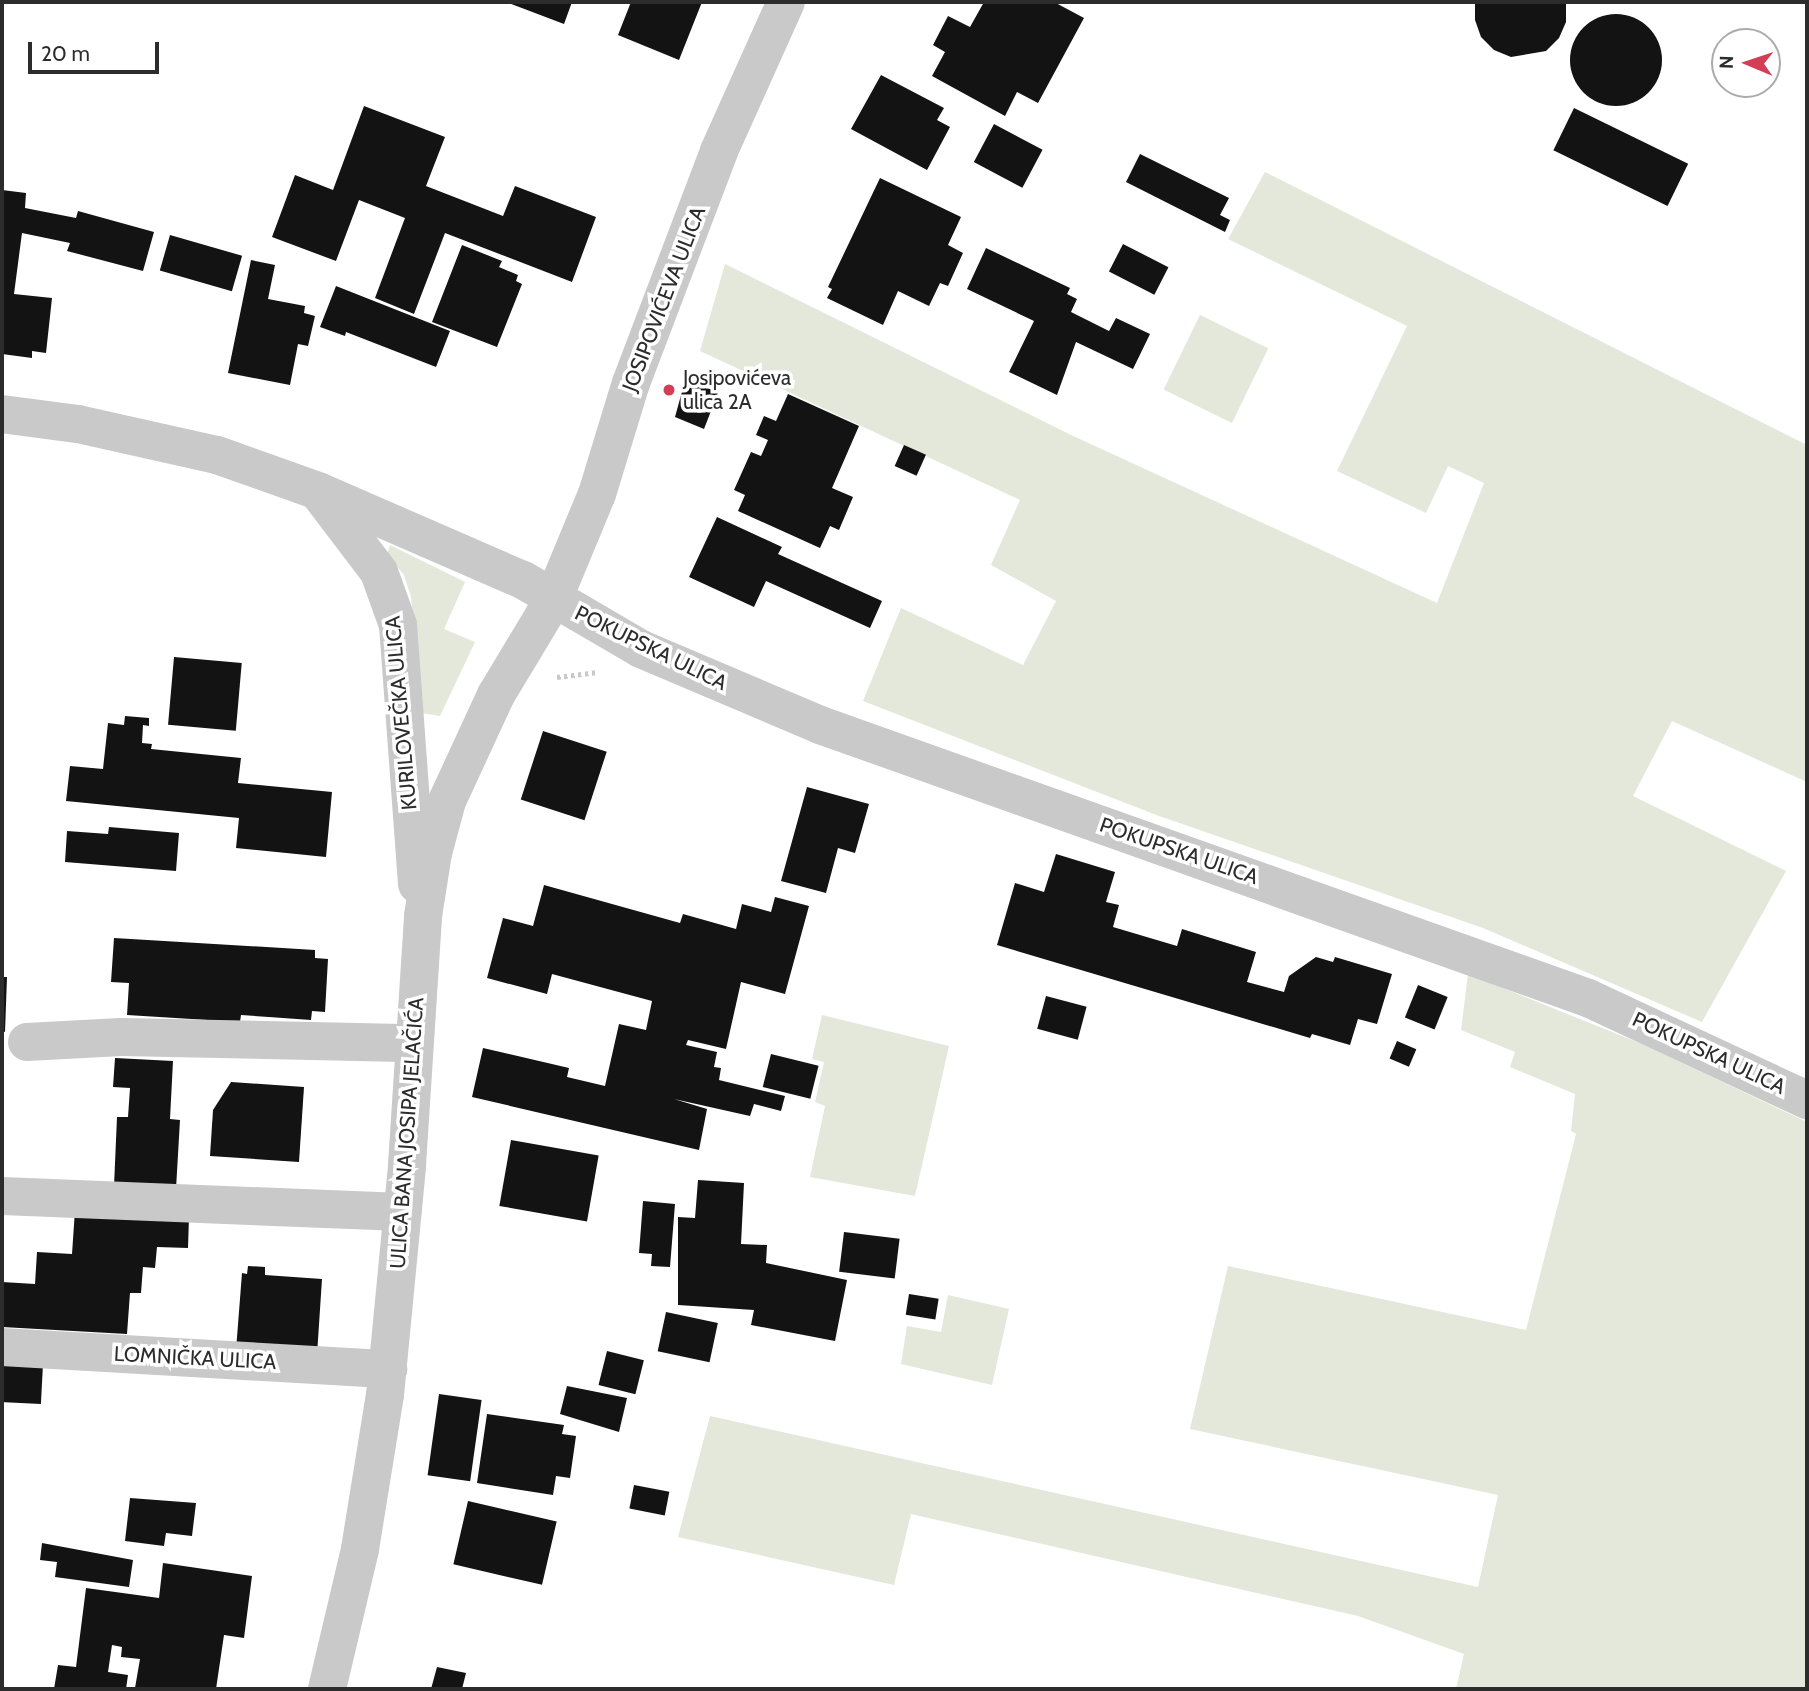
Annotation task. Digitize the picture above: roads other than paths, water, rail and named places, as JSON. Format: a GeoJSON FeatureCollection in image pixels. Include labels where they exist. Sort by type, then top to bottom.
{"type":"FeatureCollection","features":[{"type":"Feature","properties":{"kind":"street","name":"JOSIPOVIĆEVA ULICA"},"geometry":{"type":"LineString","coordinates":[[553,600],[597,494],[631,383],[719,151],[786,2]]}},
{"type":"Feature","properties":{"kind":"street"},"geometry":{"type":"LineString","coordinates":[[2,414],[78,425],[217,456],[318,491],[523,580],[553,600]]}},
{"type":"Feature","properties":{"kind":"street","name":"KURILOVEČKA ULICA"},"geometry":{"type":"LineString","coordinates":[[318,491],[379,572],[398,625],[409,813],[423,916]]}},
{"type":"Feature","properties":{"kind":"street","name":"ULICA BANA JOSIPA JELAČIĆA"},"geometry":{"type":"LineString","coordinates":[[327,1689],[360,1549],[388,1369],[403,1212],[423,916],[433,853],[447,801],[496,695],[553,600]]}},
{"type":"Feature","properties":{"kind":"street","name":"POKUPSKA ULICA"},"geometry":{"type":"LineString","coordinates":[[553,600],[641,649],[820,725],[1588,998],[1807,1100]]}},
{"type":"Feature","properties":{"kind":"street"},"geometry":{"type":"LineString","coordinates":[[27,1042],[121,1037],[414,1043]]}},
{"type":"Feature","properties":{"kind":"street"},"geometry":{"type":"LineString","coordinates":[[2,1196],[403,1212]]}},
{"type":"Feature","properties":{"kind":"street","name":"LOMNIČKA ULICA"},"geometry":{"type":"LineString","coordinates":[[2,1347],[388,1369]]}},
{"type":"Feature","properties":{"kind":"place","name":"Josipovićeva ulica 2A"},"geometry":{"type":"Point","coordinates":[669,390]}}]}
